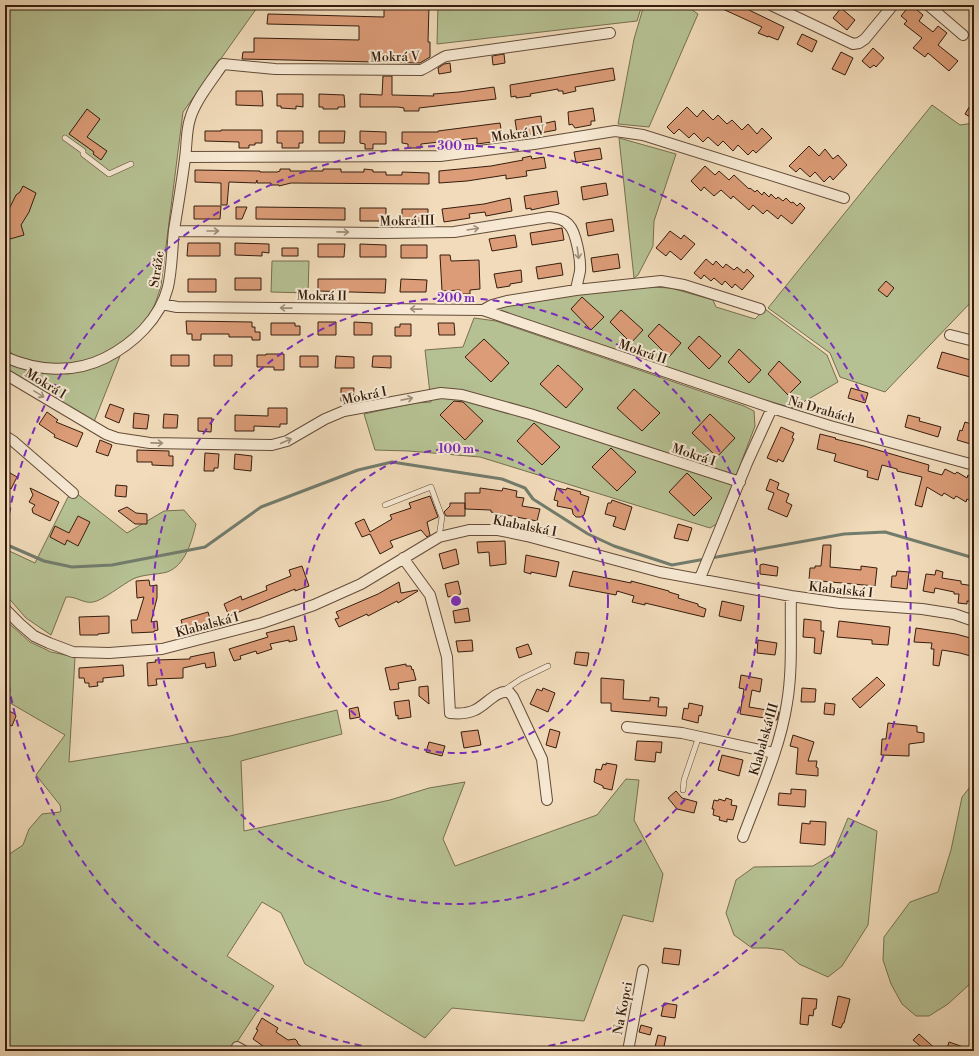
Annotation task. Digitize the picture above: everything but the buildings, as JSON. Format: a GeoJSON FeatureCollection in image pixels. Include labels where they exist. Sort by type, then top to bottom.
{"type":"FeatureCollection","features":[{"type":"Feature","properties":{"kind":"street"},"geometry":{"type":"LineString","coordinates":[[771,5],[853,44],[859,43],[865,39],[893,5]]}},
{"type":"Feature","properties":{"kind":"street"},"geometry":{"type":"LineString","coordinates":[[928,5],[963,35]]}},
{"type":"Feature","properties":{"kind":"street","name":"Mokrá V"},"geometry":{"type":"LineString","coordinates":[[223,64],[275,69],[422,70],[429,67],[436,60],[446,56],[610,33]]}},
{"type":"Feature","properties":{"kind":"street","name":"Stráže"},"geometry":{"type":"LineString","coordinates":[[5,357],[30,366],[48,369],[76,368],[98,361],[115,352],[132,340],[150,321],[162,304],[168,286],[190,116],[223,64]]}},
{"type":"Feature","properties":{"kind":"street","name":"Mokrá IV"},"geometry":{"type":"LineString","coordinates":[[186,156],[440,156],[527,145],[615,131],[644,136],[844,198]]}},
{"type":"Feature","properties":{"kind":"street","name":"Mokrá III"},"geometry":{"type":"LineString","coordinates":[[174,231],[384,233],[454,232],[549,217],[556,218],[567,223],[573,230],[580,270],[576,290]]}},
{"type":"Feature","properties":{"kind":"street","name":"Mokrá II"},"geometry":{"type":"LineString","coordinates":[[483,310],[492,305],[507,301],[576,290],[661,281],[684,285],[760,309]]}},
{"type":"Feature","properties":{"kind":"street","name":"Mokrá II"},"geometry":{"type":"LineString","coordinates":[[162,304],[177,307],[483,310],[772,408]]}},
{"type":"Feature","properties":{"kind":"street"},"geometry":{"type":"LineString","coordinates":[[950,335],[974,341]]}},
{"type":"Feature","properties":{"kind":"street","name":"Mokrá I"},"geometry":{"type":"LineString","coordinates":[[5,374],[106,434],[130,441],[158,443],[279,444],[300,435],[325,419],[344,411],[441,393],[462,395],[530,414],[740,482]]}},
{"type":"Feature","properties":{"kind":"street","name":"Na Drahách"},"geometry":{"type":"LineString","coordinates":[[700,578],[747,462],[772,408],[830,426],[974,464]]}},
{"type":"Feature","properties":{"kind":"street"},"geometry":{"type":"LineString","coordinates":[[5,436],[13,441],[73,493]]}},
{"type":"Feature","properties":{"kind":"street","name":"Klabalská I"},"geometry":{"type":"LineString","coordinates":[[5,609],[34,636],[73,652],[109,653],[162,649],[262,623],[314,605],[361,584],[439,537],[469,530],[498,530],[528,536],[660,572],[700,578],[790,596],[840,603],[922,609],[954,614],[974,621]]}},
{"type":"Feature","properties":{"kind":"street"},"geometry":{"type":"LineString","coordinates":[[403,558],[430,595],[447,657],[450,713],[464,714],[476,710],[501,692],[509,692],[513,697],[542,759],[547,800]]}},
{"type":"Feature","properties":{"kind":"street","name":"Klabalská III"},"geometry":{"type":"LineString","coordinates":[[743,837],[774,753],[783,723],[787,702],[790,669],[790,596]]}},
{"type":"Feature","properties":{"kind":"street"},"geometry":{"type":"LineString","coordinates":[[627,727],[669,731],[699,736],[774,753]]}},
{"type":"Feature","properties":{"kind":"street","name":"Na Kopci"},"geometry":{"type":"LineString","coordinates":[[628,1051],[643,970]]}},
{"type":"Feature","properties":{"kind":"lane"},"geometry":{"type":"LineString","coordinates":[[65,138],[83,151],[83,154],[109,174],[131,164]]}},
{"type":"Feature","properties":{"kind":"lane"},"geometry":{"type":"LineString","coordinates":[[385,505],[430,487],[442,517],[439,537]]}},
{"type":"Feature","properties":{"kind":"lane"},"geometry":{"type":"LineString","coordinates":[[501,692],[521,679],[548,666]]}},
{"type":"Feature","properties":{"kind":"lane"},"geometry":{"type":"LineString","coordinates":[[683,790],[684,780],[699,736]]}},
{"type":"Feature","properties":{"kind":"green space"},"geometry":{"type":"Polygon","coordinates":[[[5,5],[259,5],[183,112],[161,286],[151,312],[142,325],[130,337],[116,347],[84,361],[67,365],[35,363],[21,359],[15,356],[5,345],[5,5]]]}},
{"type":"Feature","properties":{"kind":"green space"},"geometry":{"type":"Polygon","coordinates":[[[438,5],[642,5],[637,21],[437,44],[438,5]]]}},
{"type":"Feature","properties":{"kind":"green space"},"geometry":{"type":"Polygon","coordinates":[[[644,5],[685,5],[698,14],[649,127],[618,124],[634,39],[644,5]]]}},
{"type":"Feature","properties":{"kind":"green space"},"geometry":{"type":"Polygon","coordinates":[[[932,105],[960,125],[974,123],[974,299],[885,392],[840,377],[830,353],[768,308],[932,105]]]}},
{"type":"Feature","properties":{"kind":"green space"},"geometry":{"type":"Polygon","coordinates":[[[619,138],[676,154],[654,221],[653,246],[638,275],[634,278],[619,138]]]}},
{"type":"Feature","properties":{"kind":"green space"},"geometry":{"type":"Polygon","coordinates":[[[272,261],[309,261],[308,293],[271,292],[272,261]]]}},
{"type":"Feature","properties":{"kind":"green space"},"geometry":{"type":"Polygon","coordinates":[[[649,287],[671,288],[713,300],[716,307],[755,319],[765,309],[827,355],[838,382],[793,408],[761,399],[497,310],[498,307],[605,290],[649,287]]]}},
{"type":"Feature","properties":{"kind":"green space"},"geometry":{"type":"Polygon","coordinates":[[[474,318],[496,321],[744,406],[754,411],[755,426],[718,523],[710,528],[480,457],[409,451],[375,450],[364,414],[415,403],[431,402],[425,350],[463,347],[474,318]]]}},
{"type":"Feature","properties":{"kind":"green space"},"geometry":{"type":"Polygon","coordinates":[[[120,356],[94,422],[5,370],[5,362],[14,366],[68,374],[92,368],[120,356]]]}},
{"type":"Feature","properties":{"kind":"green space"},"geometry":{"type":"Polygon","coordinates":[[[76,493],[127,533],[164,511],[184,510],[196,524],[187,552],[179,564],[173,569],[158,574],[137,577],[97,601],[86,602],[66,597],[51,635],[26,618],[5,594],[5,549],[35,563],[68,497],[76,493]]]}},
{"type":"Feature","properties":{"kind":"green space"},"geometry":{"type":"Polygon","coordinates":[[[5,620],[30,642],[51,652],[75,657],[69,762],[230,736],[337,710],[342,734],[241,761],[244,831],[390,800],[429,788],[465,782],[443,839],[455,866],[597,815],[626,779],[639,780],[634,820],[663,874],[653,922],[623,915],[584,1021],[452,1008],[425,1038],[305,964],[281,913],[262,902],[227,956],[274,986],[237,1042],[229,1051],[5,1051],[5,857],[23,845],[29,829],[42,814],[61,811],[60,805],[36,775],[65,735],[5,700],[5,620]]]}},
{"type":"Feature","properties":{"kind":"green space"},"geometry":{"type":"Polygon","coordinates":[[[974,782],[974,982],[972,982],[948,1004],[929,1016],[916,1016],[902,1004],[891,984],[883,960],[884,937],[910,902],[938,892],[951,850],[962,797],[974,782]]]}},
{"type":"Feature","properties":{"kind":"green space"},"geometry":{"type":"Polygon","coordinates":[[[848,818],[877,831],[868,925],[842,966],[828,977],[799,964],[783,950],[752,948],[734,935],[726,913],[736,880],[754,867],[813,866],[833,854],[848,818]]]}},
{"type":"Feature","properties":{"kind":"waterway"},"geometry":{"type":"LineString","coordinates":[[5,544],[44,561],[72,567],[112,565],[205,547],[261,507],[358,470],[392,462],[502,479],[525,488],[533,499],[588,534],[614,546],[672,565],[844,534],[885,532],[974,558]]}}]}
